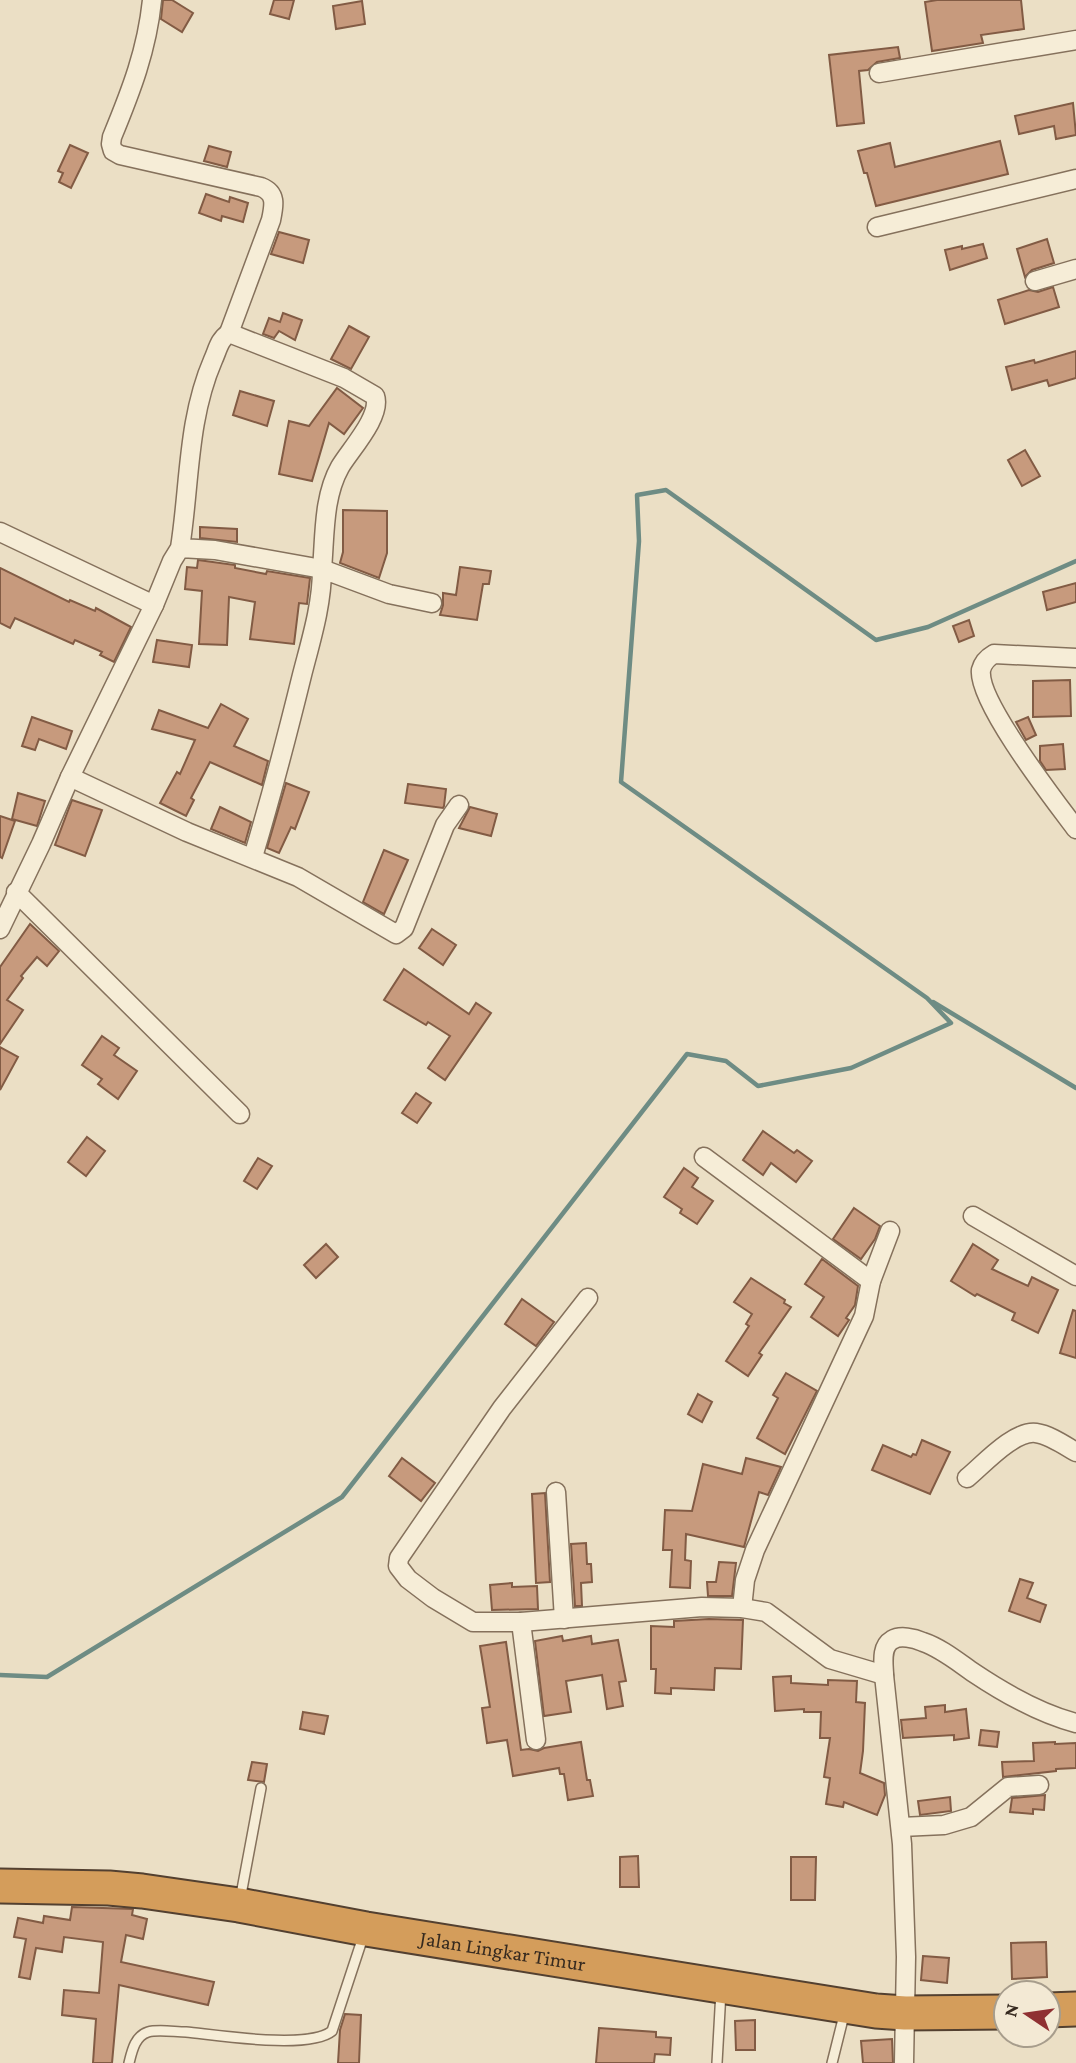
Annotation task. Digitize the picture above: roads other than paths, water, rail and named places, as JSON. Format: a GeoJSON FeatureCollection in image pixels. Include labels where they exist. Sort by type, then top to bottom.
{"type":"FeatureCollection","features":[{"type":"Feature","properties":{"kind":"highway","name":"Jalan Lingkar Timur"},"geometry":{"type":"LineString","coordinates":[[0,1886],[109,1888],[239,1905],[366,1929],[905,2014],[992,2012]]}},
{"type":"Feature","properties":{"kind":"street"},"geometry":{"type":"LineString","coordinates":[[0,929],[180,548],[194,422],[204,381],[221,339],[229,333],[271,220],[274,200],[271,194],[261,187],[120,155],[113,151],[112,137],[139,69],[152,0]]}},
{"type":"Feature","properties":{"kind":"street"},"geometry":{"type":"LineString","coordinates":[[879,73],[1076,40]]}},
{"type":"Feature","properties":{"kind":"street"},"geometry":{"type":"LineString","coordinates":[[877,227],[1076,179]]}},
{"type":"Feature","properties":{"kind":"street"},"geometry":{"type":"LineString","coordinates":[[1035,281],[1076,269]]}},
{"type":"Feature","properties":{"kind":"street"},"geometry":{"type":"LineString","coordinates":[[229,333],[344,378],[371,393],[377,400],[376,410],[338,469],[329,495],[322,589],[279,768],[253,857]]}},
{"type":"Feature","properties":{"kind":"street"},"geometry":{"type":"LineString","coordinates":[[0,532],[154,605]]}},
{"type":"Feature","properties":{"kind":"street"},"geometry":{"type":"LineString","coordinates":[[180,548],[215,550],[322,569],[389,594],[432,603]]}},
{"type":"Feature","properties":{"kind":"street"},"geometry":{"type":"LineString","coordinates":[[1076,658],[994,654],[986,659],[981,669],[982,678],[1002,727],[1076,830]]}},
{"type":"Feature","properties":{"kind":"street"},"geometry":{"type":"LineString","coordinates":[[70,777],[187,832],[298,877],[396,934],[400,933],[445,825],[458,805]]}},
{"type":"Feature","properties":{"kind":"street"},"geometry":{"type":"LineString","coordinates":[[16,892],[240,1114]]}},
{"type":"Feature","properties":{"kind":"street"},"geometry":{"type":"LineString","coordinates":[[704,1157],[871,1281]]}},
{"type":"Feature","properties":{"kind":"street"},"geometry":{"type":"LineString","coordinates":[[973,1216],[1076,1276]]}},
{"type":"Feature","properties":{"kind":"street"},"geometry":{"type":"LineString","coordinates":[[742,1608],[744,1580],[755,1549],[864,1316],[871,1281],[890,1231]]}},
{"type":"Feature","properties":{"kind":"street"},"geometry":{"type":"LineString","coordinates":[[588,1298],[502,1408],[399,1559],[398,1566],[408,1579],[460,1616],[473,1622],[521,1622],[702,1607],[742,1608],[766,1612],[830,1659],[884,1675]]}},
{"type":"Feature","properties":{"kind":"street"},"geometry":{"type":"LineString","coordinates":[[967,1478],[1010,1441],[1024,1433],[1037,1433],[1076,1452]]}},
{"type":"Feature","properties":{"kind":"street"},"geometry":{"type":"LineString","coordinates":[[556,1492],[564,1619]]}},
{"type":"Feature","properties":{"kind":"street"},"geometry":{"type":"LineString","coordinates":[[521,1622],[536,1740]]}},
{"type":"Feature","properties":{"kind":"street"},"geometry":{"type":"LineString","coordinates":[[904,2063],[906,1956],[901,1827],[884,1675],[884,1652],[887,1644],[893,1639],[910,1638],[926,1643],[1039,1710],[1076,1723]]}},
{"type":"Feature","properties":{"kind":"street"},"geometry":{"type":"LineString","coordinates":[[901,1827],[943,1825],[971,1817],[1009,1787],[1039,1785]]}},
{"type":"Feature","properties":{"kind":"street"},"geometry":{"type":"LineString","coordinates":[[0,1886],[0,1897]]}},
{"type":"Feature","properties":{"kind":"lane"},"geometry":{"type":"LineString","coordinates":[[239,1905],[261,1788]]}},
{"type":"Feature","properties":{"kind":"lane"},"geometry":{"type":"LineString","coordinates":[[129,2063],[136,2040],[148,2032],[173,2031],[280,2040],[326,2036],[332,2031],[366,1929]]}},
{"type":"Feature","properties":{"kind":"lane"},"geometry":{"type":"LineString","coordinates":[[717,2063],[721,1986]]}},
{"type":"Feature","properties":{"kind":"lane"},"geometry":{"type":"LineString","coordinates":[[832,2063],[846,2006]]}},
{"type":"Feature","properties":{"kind":"waterway"},"geometry":{"type":"LineString","coordinates":[[0,1675],[47,1677],[342,1497],[687,1054],[726,1061],[758,1086],[851,1068],[951,1023],[927,998],[621,782],[639,541],[637,495],[666,490],[876,640],[928,627],[1076,561]]}},
{"type":"Feature","properties":{"kind":"waterway"},"geometry":{"type":"LineString","coordinates":[[933,1002],[1076,1088]]}}]}
